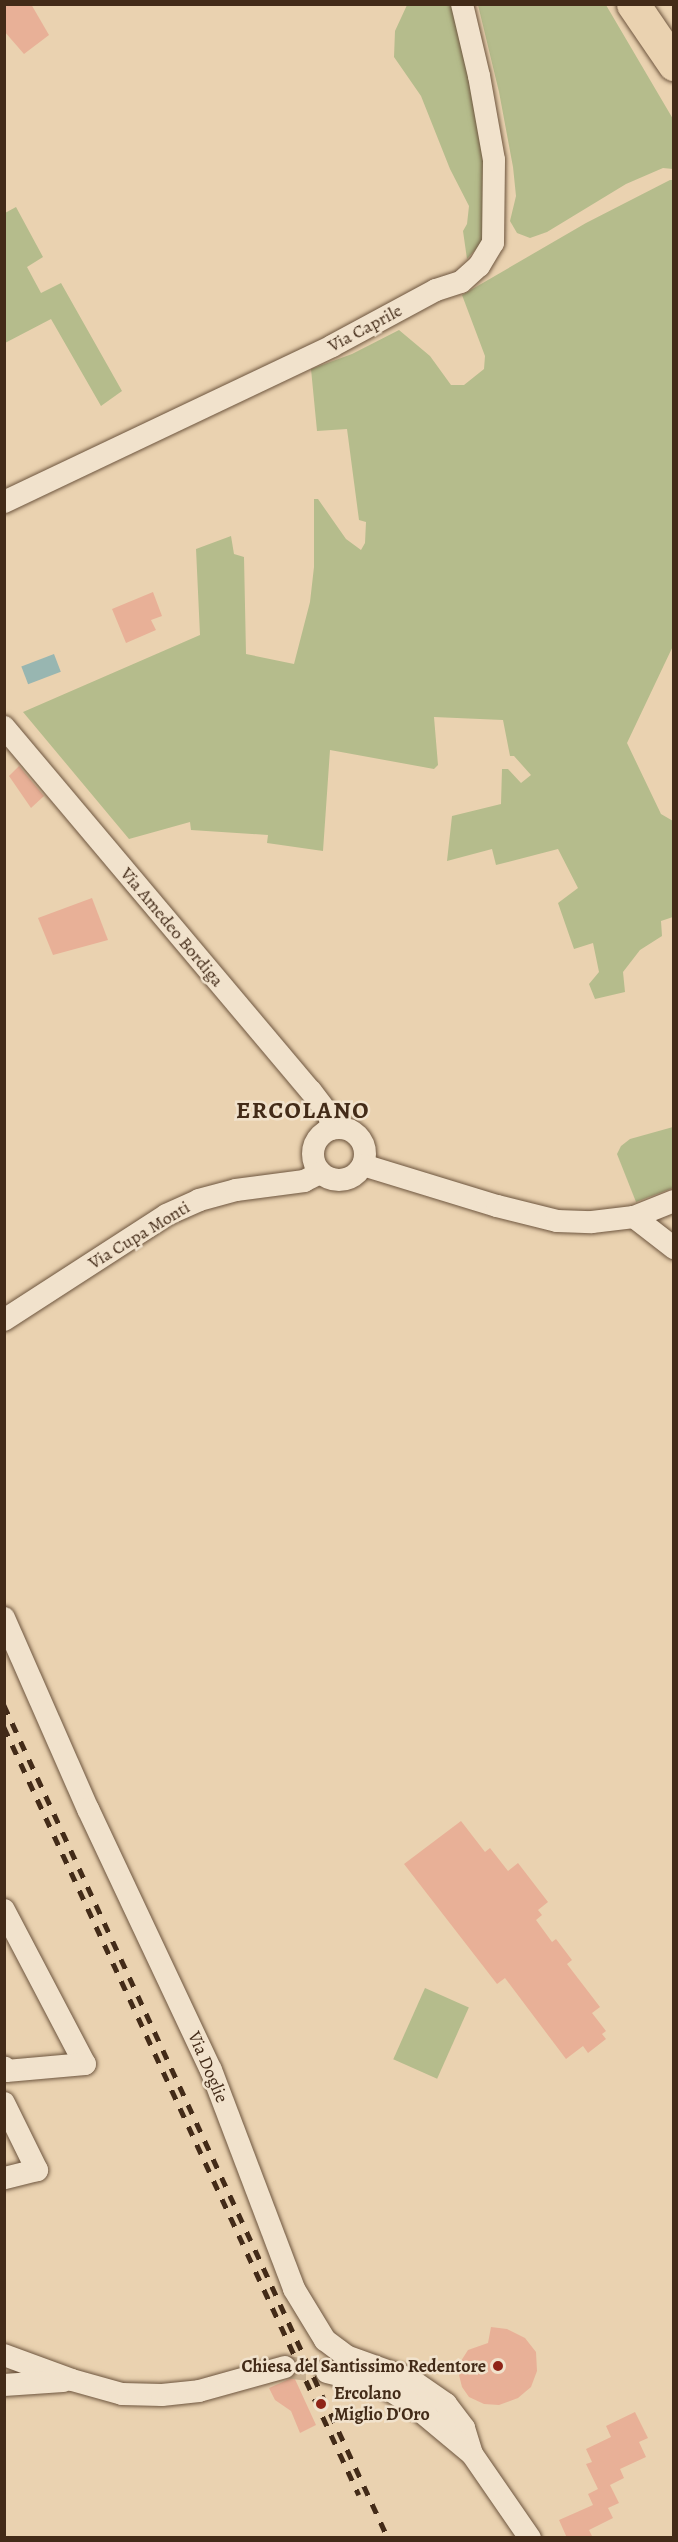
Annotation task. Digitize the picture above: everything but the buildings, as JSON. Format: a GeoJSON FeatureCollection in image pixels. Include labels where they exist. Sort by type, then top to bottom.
{"type":"FeatureCollection","features":[{"type":"Feature","properties":{"kind":"highway"},"geometry":{"type":"LineString","coordinates":[[633,4],[674,64]]}},
{"type":"Feature","properties":{"kind":"street","name":"Via Caprile"},"geometry":{"type":"LineString","coordinates":[[4,502],[332,346],[436,290],[460,282],[479,266],[493,243],[495,160],[479,75],[462,4]]}},
{"type":"Feature","properties":{"kind":"street","name":"Via Amedeo Bordiga"},"geometry":{"type":"LineString","coordinates":[[4,727],[311,1090],[329,1114],[332,1129]]}},
{"type":"Feature","properties":{"kind":"street"},"geometry":{"type":"LineString","coordinates":[[332,1129],[350,1130],[357,1136],[365,1154],[363,1165],[349,1178],[339,1181],[320,1173],[312,1154],[315,1144],[320,1136],[332,1129]]}},
{"type":"Feature","properties":{"kind":"street"},"geometry":{"type":"LineString","coordinates":[[363,1165],[497,1206],[557,1221],[592,1222],[634,1217],[674,1202]]}},
{"type":"Feature","properties":{"kind":"street","name":"Via Cupa Monti"},"geometry":{"type":"LineString","coordinates":[[4,1320],[166,1215],[199,1200],[236,1190],[304,1181],[320,1173]]}},
{"type":"Feature","properties":{"kind":"street"},"geometry":{"type":"LineString","coordinates":[[634,1217],[674,1248]]}},
{"type":"Feature","properties":{"kind":"street","name":"Via Doglie"},"geometry":{"type":"LineString","coordinates":[[4,1618],[88,1809],[211,2070],[294,2289],[325,2340],[346,2356],[410,2379],[446,2404],[464,2428],[472,2454]]}},
{"type":"Feature","properties":{"kind":"street"},"geometry":{"type":"LineString","coordinates":[[4,2067],[6,2071],[85,2064],[5,1913]]}},
{"type":"Feature","properties":{"kind":"street"},"geometry":{"type":"LineString","coordinates":[[4,2103],[37,2170],[4,2178]]}},
{"type":"Feature","properties":{"kind":"street"},"geometry":{"type":"LineString","coordinates":[[4,2355],[72,2380],[122,2394],[162,2395],[199,2391],[285,2367]]}},
{"type":"Feature","properties":{"kind":"street"},"geometry":{"type":"LineString","coordinates":[[327,2372],[383,2386],[412,2404],[472,2454],[530,2538]]}},
{"type":"Feature","properties":{"kind":"street"},"geometry":{"type":"LineString","coordinates":[[4,2385],[72,2380]]}},
{"type":"Feature","properties":{"kind":"green space"},"geometry":{"type":"Polygon","coordinates":[[[407,5],[453,5],[491,184],[484,240],[467,259],[463,231],[467,224],[469,206],[450,169],[421,96],[394,57],[395,31],[407,5]]]}},
{"type":"Feature","properties":{"kind":"green space"},"geometry":{"type":"Polygon","coordinates":[[[478,5],[606,5],[673,119],[673,169],[663,168],[626,184],[547,232],[530,238],[517,233],[510,221],[516,196],[513,167],[499,92],[478,5]]]}},
{"type":"Feature","properties":{"kind":"green space"},"geometry":{"type":"Polygon","coordinates":[[[674,180],[673,646],[627,743],[661,814],[673,821],[673,917],[661,921],[662,936],[640,950],[623,972],[625,992],[595,999],[589,984],[599,972],[593,943],[574,949],[558,903],[578,888],[558,849],[496,865],[492,849],[447,861],[452,816],[501,804],[502,769],[508,769],[521,783],[531,775],[514,756],[510,756],[503,720],[434,717],[438,765],[434,769],[330,750],[323,851],[267,843],[268,835],[191,830],[190,822],[129,839],[23,712],[200,635],[196,549],[231,536],[234,554],[244,557],[246,654],[294,664],[310,602],[314,567],[314,499],[318,499],[346,539],[361,550],[365,543],[366,522],[359,520],[347,429],[317,431],[311,369],[352,354],[399,330],[430,356],[451,385],[464,385],[484,369],[485,356],[462,295],[586,223],[674,180]]]}},
{"type":"Feature","properties":{"kind":"green space"},"geometry":{"type":"Polygon","coordinates":[[[16,207],[43,257],[27,267],[41,293],[61,283],[122,391],[101,406],[51,319],[5,343],[5,213],[16,207]]]}},
{"type":"Feature","properties":{"kind":"green space"},"geometry":{"type":"Polygon","coordinates":[[[673,1127],[673,1188],[636,1202],[617,1154],[621,1146],[630,1139],[673,1127]]]}},
{"type":"Feature","properties":{"kind":"green space"},"geometry":{"type":"Polygon","coordinates":[[[425,1988],[469,2008],[437,2079],[393,2059],[425,1988]]]}},
{"type":"Feature","properties":{"kind":"water"},"geometry":{"type":"Polygon","coordinates":[[[54,654],[61,672],[28,684],[21,667],[54,654]]]}},
{"type":"Feature","properties":{"kind":"tunnel"},"geometry":{"type":"LineString","coordinates":[[285,2367],[327,2372]]}},
{"type":"Feature","properties":{"kind":"railway"},"geometry":{"type":"LineString","coordinates":[[4,1705],[388,2538]]}},
{"type":"Feature","properties":{"kind":"railway"},"geometry":{"type":"LineString","coordinates":[[4,1727],[359,2495]]}},
{"type":"Feature","properties":{"kind":"place","name":"Chiesa del Santissimo Redentore"},"geometry":{"type":"Point","coordinates":[498,2366]}},
{"type":"Feature","properties":{"kind":"place","name":"Ercolano Miglio D'Oro"},"geometry":{"type":"Point","coordinates":[321,2404]}},
{"type":"Feature","properties":{"kind":"district","name":"ERCOLANO"},"geometry":{"type":"Point","coordinates":[303,1111]}}]}
